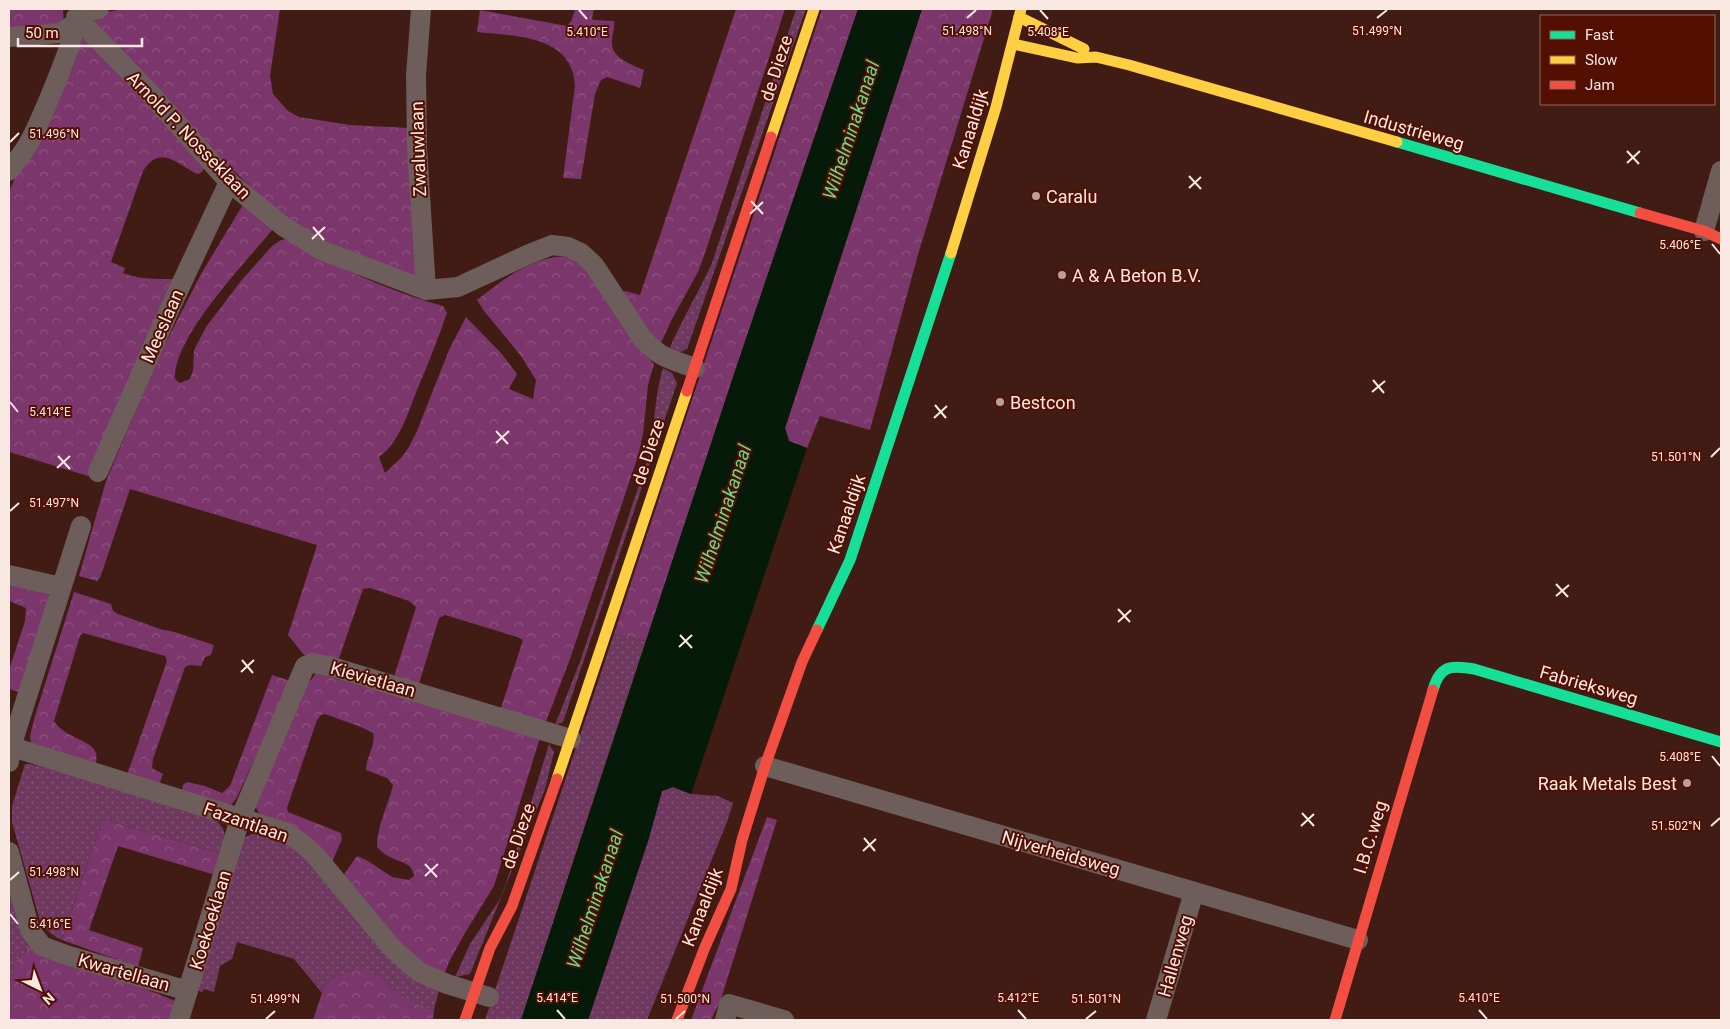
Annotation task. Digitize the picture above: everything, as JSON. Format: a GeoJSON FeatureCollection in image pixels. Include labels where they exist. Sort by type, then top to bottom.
{"type":"FeatureCollection","features":[{"type":"Feature","properties":{"kind":"street"},"geometry":{"type":"LineString","coordinates":[[9,36],[61,33],[75,16],[99,9]]}},
{"type":"Feature","properties":{"kind":"street","name":"Zwaluwlaan"},"geometry":{"type":"LineString","coordinates":[[421,9],[416,84],[417,148],[426,290]]}},
{"type":"Feature","properties":{"kind":"street","name":"de Dieze"},"geometry":{"type":"LineString","coordinates":[[465,1020],[485,995],[490,948],[512,906],[571,739],[814,9]]}},
{"type":"Feature","properties":{"kind":"street","name":"Kanaaldijk"},"geometry":{"type":"LineString","coordinates":[[677,1020],[731,888],[742,840],[765,766],[802,662],[850,560],[944,274],[989,128],[1020,13]]}},
{"type":"Feature","properties":{"kind":"street","name":"Industrieweg"},"geometry":{"type":"LineString","coordinates":[[1020,13],[1079,45],[1096,57]]}},
{"type":"Feature","properties":{"kind":"street"},"geometry":{"type":"LineString","coordinates":[[9,171],[30,140],[70,46],[75,16]]}},
{"type":"Feature","properties":{"kind":"street","name":"Arnold P. Nosseklaan"},"geometry":{"type":"LineString","coordinates":[[75,16],[142,85],[230,182],[283,226],[322,250],[426,290],[458,287],[552,245],[568,247],[581,253],[594,265],[642,338],[651,348],[662,357],[695,368]]}},
{"type":"Feature","properties":{"kind":"street","name":"Industrieweg"},"geometry":{"type":"LineString","coordinates":[[1013,44],[1077,58],[1096,57],[1713,235]]}},
{"type":"Feature","properties":{"kind":"street"},"geometry":{"type":"LineString","coordinates":[[1713,235],[1721,171]]}},
{"type":"Feature","properties":{"kind":"street","name":"Meeslaan"},"geometry":{"type":"LineString","coordinates":[[98,472],[170,308],[230,182]]}},
{"type":"Feature","properties":{"kind":"street"},"geometry":{"type":"LineString","coordinates":[[10,752],[81,526]]}},
{"type":"Feature","properties":{"kind":"street"},"geometry":{"type":"LineString","coordinates":[[9,575],[61,587]]}},
{"type":"Feature","properties":{"kind":"street","name":"Kievietlaan"},"geometry":{"type":"LineString","coordinates":[[240,819],[305,666],[313,662],[571,739]]}},
{"type":"Feature","properties":{"kind":"street","name":"Fabrieksweg"},"geometry":{"type":"LineString","coordinates":[[1446,668],[1456,666],[1474,669],[1721,742]]}},
{"type":"Feature","properties":{"kind":"street","name":"I.B.C.weg"},"geometry":{"type":"LineString","coordinates":[[1335,1020],[1434,686],[1437,677],[1446,668]]}},
{"type":"Feature","properties":{"kind":"street","name":"Fazantlaan"},"geometry":{"type":"LineString","coordinates":[[10,752],[285,832],[315,855],[392,948],[406,962],[419,972],[433,979],[485,995]]}},
{"type":"Feature","properties":{"kind":"street","name":"Nijverheidsweg"},"geometry":{"type":"LineString","coordinates":[[765,766],[1358,940]]}},
{"type":"Feature","properties":{"kind":"street","name":"Koekoeklaan"},"geometry":{"type":"LineString","coordinates":[[179,1020],[240,819]]}},
{"type":"Feature","properties":{"kind":"street","name":"Kwartellaan"},"geometry":{"type":"LineString","coordinates":[[9,852],[30,930],[42,946],[66,955],[188,991]]}},
{"type":"Feature","properties":{"kind":"street","name":"Hallenweg"},"geometry":{"type":"LineString","coordinates":[[1156,1020],[1194,892]]}},
{"type":"Feature","properties":{"kind":"street","name":"de Dieze"},"geometry":{"type":"LineString","coordinates":[[506,943],[512,906]]}},
{"type":"Feature","properties":{"kind":"street"},"geometry":{"type":"LineString","coordinates":[[724,1020],[729,1004],[784,1020]]}},
{"type":"Feature","properties":{"kind":"shaded area"},"geometry":{"type":"Polygon","coordinates":[[[796,9],[806,9],[687,349],[678,353],[668,352],[712,263],[796,9]]]}},
{"type":"Feature","properties":{"kind":"shaded area"},"geometry":{"type":"Polygon","coordinates":[[[663,368],[672,373],[677,383],[563,722],[555,725],[581,659],[648,458],[663,368]]]}},
{"type":"Feature","properties":{"kind":"shaded area"},"geometry":{"type":"Polygon","coordinates":[[[614,634],[646,641],[521,1020],[485,1020],[614,634]]]}},
{"type":"Feature","properties":{"kind":"shaded area"},"geometry":{"type":"Polygon","coordinates":[[[549,744],[554,752],[545,789],[470,974],[455,977],[470,944],[500,899],[549,744]]]}},
{"type":"Feature","properties":{"kind":"shaded area"},"geometry":{"type":"Polygon","coordinates":[[[25,764],[55,770],[214,819],[222,827],[225,835],[221,854],[103,819],[62,940],[50,932],[40,921],[12,822],[12,806],[25,764]]]}},
{"type":"Feature","properties":{"kind":"shaded area"},"geometry":{"type":"Polygon","coordinates":[[[673,787],[691,794],[718,796],[733,803],[727,822],[647,1020],[588,1020],[648,841],[662,791],[673,787]]]}},
{"type":"Feature","properties":{"kind":"shaded area"},"geometry":{"type":"Polygon","coordinates":[[[260,833],[288,841],[439,990],[434,1010],[420,1006],[382,983],[325,984],[322,993],[294,959],[237,942],[232,959],[220,966],[214,992],[204,989],[202,992],[196,990],[244,838],[260,833]]]}},
{"type":"Feature","properties":{"kind":"shaded area"},"geometry":{"type":"Polygon","coordinates":[[[9,871],[33,944],[16,961],[9,990],[9,871]]]}},
{"type":"Feature","properties":{"kind":"green space"},"geometry":{"type":"Polygon","coordinates":[[[9,9],[63,9],[64,26],[9,32],[9,9]]]}},
{"type":"Feature","properties":{"kind":"green space"},"geometry":{"type":"Polygon","coordinates":[[[123,9],[280,9],[270,76],[273,94],[288,111],[299,117],[350,125],[409,128],[421,272],[410,278],[304,232],[269,204],[203,142],[94,25],[92,15],[123,9]]]}},
{"type":"Feature","properties":{"kind":"green space"},"geometry":{"type":"Polygon","coordinates":[[[575,9],[594,9],[593,20],[614,21],[612,42],[615,52],[623,60],[644,70],[640,88],[607,77],[601,80],[595,94],[581,179],[563,178],[575,86],[572,69],[564,57],[540,41],[524,37],[477,32],[480,10],[567,26],[572,20],[575,9]]]}},
{"type":"Feature","properties":{"kind":"green space"},"geometry":{"type":"Polygon","coordinates":[[[736,9],[785,9],[698,272],[660,345],[621,295],[625,291],[640,295],[736,9]]]}},
{"type":"Feature","properties":{"kind":"green space"},"geometry":{"type":"Polygon","coordinates":[[[822,9],[858,9],[646,641],[614,634],[822,9]]]}},
{"type":"Feature","properties":{"kind":"green space"},"geometry":{"type":"Polygon","coordinates":[[[922,9],[993,9],[919,251],[870,430],[820,416],[807,448],[789,441],[785,428],[922,9]]]}},
{"type":"Feature","properties":{"kind":"green space"},"geometry":{"type":"Polygon","coordinates":[[[83,36],[206,165],[202,172],[198,174],[163,157],[156,158],[143,171],[111,262],[125,268],[123,273],[136,277],[177,279],[88,476],[9,452],[9,191],[83,36]]]}},
{"type":"Feature","properties":{"kind":"green space"},"geometry":{"type":"Polygon","coordinates":[[[244,203],[273,229],[213,301],[198,322],[185,343],[177,362],[175,379],[180,383],[190,379],[193,370],[194,350],[206,327],[241,281],[272,246],[281,240],[287,239],[344,269],[383,286],[443,306],[447,313],[407,417],[393,443],[379,457],[385,473],[402,457],[409,447],[449,350],[466,317],[501,353],[517,374],[509,389],[533,399],[536,380],[521,356],[477,300],[504,280],[535,263],[545,259],[560,257],[570,258],[583,263],[654,364],[648,385],[643,434],[638,456],[570,659],[545,724],[500,711],[523,640],[517,637],[445,615],[439,618],[419,684],[394,677],[416,607],[409,601],[370,588],[363,589],[338,661],[316,655],[304,655],[288,635],[317,545],[130,489],[100,578],[97,581],[79,576],[106,481],[158,358],[201,274],[244,203]]]}},
{"type":"Feature","properties":{"kind":"green space"},"geometry":{"type":"Polygon","coordinates":[[[9,583],[47,593],[49,597],[22,693],[9,689],[9,670],[25,621],[26,608],[9,601],[9,583]]]}},
{"type":"Feature","properties":{"kind":"green space"},"geometry":{"type":"Polygon","coordinates":[[[74,592],[111,604],[113,611],[118,614],[214,645],[211,655],[205,657],[201,666],[190,665],[185,667],[153,759],[152,768],[163,774],[159,785],[127,775],[167,661],[165,656],[83,633],[80,636],[54,721],[58,727],[93,748],[96,754],[96,765],[31,743],[30,736],[35,716],[74,592]]]}},
{"type":"Feature","properties":{"kind":"green space"},"geometry":{"type":"Polygon","coordinates":[[[316,673],[540,738],[494,886],[465,933],[444,975],[412,960],[343,876],[357,856],[392,877],[409,880],[414,876],[413,871],[408,865],[386,855],[377,847],[381,823],[393,785],[387,778],[366,770],[374,738],[373,733],[325,714],[321,715],[317,720],[287,808],[288,812],[341,833],[342,839],[332,862],[260,815],[255,806],[308,684],[316,673]]]}},
{"type":"Feature","properties":{"kind":"green space"},"geometry":{"type":"Polygon","coordinates":[[[272,675],[291,681],[236,799],[230,806],[182,792],[183,785],[187,782],[205,786],[222,793],[230,786],[272,675]]]}},
{"type":"Feature","properties":{"kind":"green space"},"geometry":{"type":"Polygon","coordinates":[[[767,817],[777,820],[721,999],[711,1020],[691,1020],[767,817]]]}},
{"type":"Feature","properties":{"kind":"green space"},"geometry":{"type":"Polygon","coordinates":[[[103,819],[221,854],[215,875],[118,846],[89,930],[143,948],[138,967],[62,940],[103,819]]]}},
{"type":"Feature","properties":{"kind":"green space"},"geometry":{"type":"Polygon","coordinates":[[[33,944],[173,1000],[177,1003],[172,1020],[9,1020],[9,984],[16,961],[33,944]]]}},
{"type":"Feature","properties":{"kind":"green space"},"geometry":{"type":"Polygon","coordinates":[[[367,968],[398,994],[434,1010],[433,1020],[313,1020],[325,984],[346,973],[367,968]]]}},
{"type":"Feature","properties":{"kind":"water","name":"Wilhelminakanaal"},"geometry":{"type":"Polygon","coordinates":[[[858,9],[922,9],[785,428],[789,441],[807,448],[691,794],[673,787],[662,791],[648,841],[588,1020],[521,1020],[734,374],[858,9]]]}},
{"type":"Feature","properties":{"kind":"traffic: fast"},"geometry":{"type":"LineString","coordinates":[[1397,142],[1640,213]]}},
{"type":"Feature","properties":{"kind":"traffic: fast"},"geometry":{"type":"LineString","coordinates":[[817,630],[850,560],[951,253]]}},
{"type":"Feature","properties":{"kind":"traffic: fast"},"geometry":{"type":"LineString","coordinates":[[1433,690],[1443,671],[1453,667],[1474,669],[1721,742]]}},
{"type":"Feature","properties":{"kind":"traffic: slow"},"geometry":{"type":"LineString","coordinates":[[771,137],[814,9]]}},
{"type":"Feature","properties":{"kind":"traffic: slow"},"geometry":{"type":"LineString","coordinates":[[951,253],[996,107],[1021,9]]}},
{"type":"Feature","properties":{"kind":"traffic: slow"},"geometry":{"type":"LineString","coordinates":[[1019,17],[1084,49]]}},
{"type":"Feature","properties":{"kind":"traffic: slow"},"geometry":{"type":"LineString","coordinates":[[1013,44],[1077,58],[1096,57],[1129,65],[1397,142]]}},
{"type":"Feature","properties":{"kind":"traffic: slow"},"geometry":{"type":"LineString","coordinates":[[557,779],[687,391]]}},
{"type":"Feature","properties":{"kind":"traffic: jam"},"geometry":{"type":"LineString","coordinates":[[687,391],[771,137]]}},
{"type":"Feature","properties":{"kind":"traffic: jam"},"geometry":{"type":"LineString","coordinates":[[1640,213],[1704,231],[1721,239]]}},
{"type":"Feature","properties":{"kind":"traffic: jam"},"geometry":{"type":"LineString","coordinates":[[677,1020],[705,947],[731,889],[742,840],[765,766],[802,662],[817,630]]}},
{"type":"Feature","properties":{"kind":"traffic: jam"},"geometry":{"type":"LineString","coordinates":[[1335,1020],[1433,690]]}},
{"type":"Feature","properties":{"kind":"traffic: jam"},"geometry":{"type":"LineString","coordinates":[[465,1020],[490,948],[512,906],[557,779]]}},
{"type":"Feature","properties":{"kind":"place","name":"Caralu"},"geometry":{"type":"Point","coordinates":[1036,196]}},
{"type":"Feature","properties":{"kind":"place","name":"A & A Beton B.V."},"geometry":{"type":"Point","coordinates":[1062,275]}},
{"type":"Feature","properties":{"kind":"place","name":"Bestcon"},"geometry":{"type":"Point","coordinates":[1000,402]}},
{"type":"Feature","properties":{"kind":"place","name":"Raak Metals Best"},"geometry":{"type":"Point","coordinates":[1687,783]}}]}
